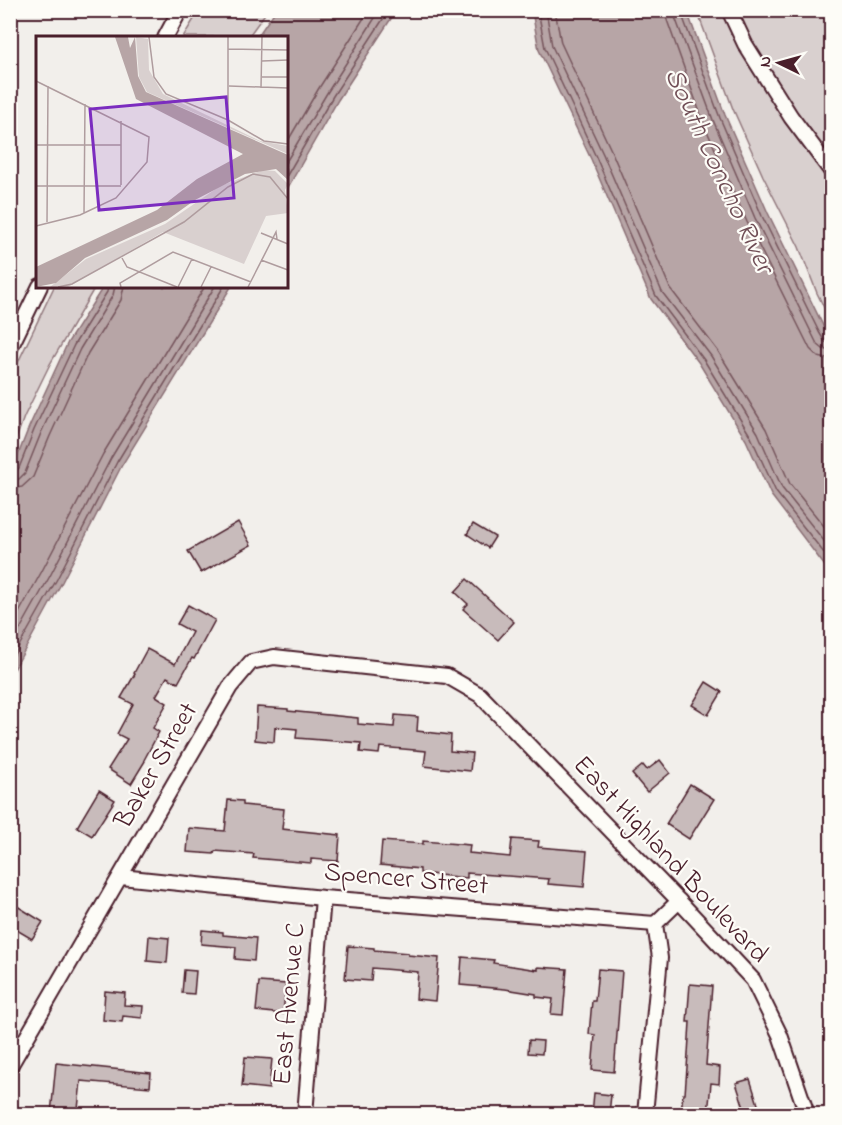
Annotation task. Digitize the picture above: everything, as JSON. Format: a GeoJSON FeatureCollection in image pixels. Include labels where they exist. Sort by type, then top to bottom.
{"type":"FeatureCollection","features":[{"type":"Feature","properties":{"kind":"street"},"geometry":{"type":"LineString","coordinates":[[166,36],[180,10]]}},
{"type":"Feature","properties":{"kind":"street"},"geometry":{"type":"LineString","coordinates":[[729,10],[745,44],[785,108],[831,172]]}},
{"type":"Feature","properties":{"kind":"street"},"geometry":{"type":"LineString","coordinates":[[10,348],[39,288]]}},
{"type":"Feature","properties":{"kind":"street","name":"Baker Street"},"geometry":{"type":"LineString","coordinates":[[10,1066],[230,687],[251,663],[274,657],[447,676]]}},
{"type":"Feature","properties":{"kind":"street","name":"East Highland Boulevard"},"geometry":{"type":"LineString","coordinates":[[447,676],[480,695],[753,980],[780,1035],[807,1114]]}},
{"type":"Feature","properties":{"kind":"street","name":"Spencer Street"},"geometry":{"type":"LineString","coordinates":[[121,877],[323,898],[655,924]]}},
{"type":"Feature","properties":{"kind":"street","name":"East Avenue C"},"geometry":{"type":"LineString","coordinates":[[305,1114],[323,898]]}},
{"type":"Feature","properties":{"kind":"street"},"geometry":{"type":"LineString","coordinates":[[645,1114],[660,958],[655,924],[679,901]]}},
{"type":"Feature","properties":{"kind":"shaded area"},"geometry":{"type":"Polygon","coordinates":[[[199,10],[267,11],[249,36],[184,36],[199,10]]]}},
{"type":"Feature","properties":{"kind":"shaded area"},"geometry":{"type":"Polygon","coordinates":[[[697,11],[831,11],[831,322],[799,247],[763,176],[733,109],[697,11]]]}},
{"type":"Feature","properties":{"kind":"shaded area"},"geometry":{"type":"Polygon","coordinates":[[[54,288],[94,288],[50,364],[24,417],[11,453],[11,377],[54,288]]]}},
{"type":"Feature","properties":{"kind":"water"},"geometry":{"type":"Polygon","coordinates":[[[275,11],[396,11],[338,100],[288,187],[288,36],[258,36],[275,11]]]}},
{"type":"Feature","properties":{"kind":"water","name":"South Concho River"},"geometry":{"type":"Polygon","coordinates":[[[532,11],[687,11],[725,115],[768,213],[831,342],[831,574],[771,495],[746,440],[699,363],[651,299],[591,159],[539,50],[532,11]]]}},
{"type":"Feature","properties":{"kind":"water"},"geometry":{"type":"Polygon","coordinates":[[[102,288],[230,288],[122,465],[11,675],[11,473],[29,427],[68,342],[102,288]]]}},
{"type":"Feature","properties":{"kind":"building"},"geometry":{"type":"Polygon","coordinates":[[[238,522],[251,545],[201,573],[188,551],[238,522]]]}},
{"type":"Feature","properties":{"kind":"building"},"geometry":{"type":"Polygon","coordinates":[[[473,524],[495,537],[488,548],[467,534],[473,524]]]}},
{"type":"Feature","properties":{"kind":"building"},"geometry":{"type":"Polygon","coordinates":[[[467,579],[514,622],[498,640],[463,609],[468,604],[455,592],[467,579]]]}},
{"type":"Feature","properties":{"kind":"building"},"geometry":{"type":"Polygon","coordinates":[[[188,605],[215,620],[178,683],[167,677],[156,696],[167,703],[153,728],[159,732],[131,784],[108,769],[127,739],[117,734],[133,704],[121,698],[147,649],[175,664],[192,632],[177,624],[188,605]]]}},
{"type":"Feature","properties":{"kind":"building"},"geometry":{"type":"Polygon","coordinates":[[[706,682],[722,692],[708,715],[692,705],[706,682]]]}},
{"type":"Feature","properties":{"kind":"building"},"geometry":{"type":"Polygon","coordinates":[[[257,707],[358,718],[358,724],[394,727],[395,715],[418,717],[417,731],[451,735],[450,751],[472,753],[470,771],[424,766],[426,751],[380,747],[379,754],[360,752],[361,743],[296,738],[297,729],[275,727],[274,742],[255,740],[257,707]]]}},
{"type":"Feature","properties":{"kind":"building"},"geometry":{"type":"Polygon","coordinates":[[[660,760],[670,773],[647,792],[632,774],[643,765],[647,770],[660,760]]]}},
{"type":"Feature","properties":{"kind":"building"},"geometry":{"type":"Polygon","coordinates":[[[690,784],[714,799],[689,839],[666,824],[690,784]]]}},
{"type":"Feature","properties":{"kind":"building"},"geometry":{"type":"Polygon","coordinates":[[[99,790],[115,800],[92,836],[77,827],[99,790]]]}},
{"type":"Feature","properties":{"kind":"building"},"geometry":{"type":"Polygon","coordinates":[[[228,800],[243,801],[243,805],[284,809],[282,829],[340,835],[338,861],[311,859],[311,863],[253,858],[254,854],[215,851],[214,854],[187,852],[189,828],[225,831],[228,800]]]}},
{"type":"Feature","properties":{"kind":"building"},"geometry":{"type":"Polygon","coordinates":[[[512,839],[539,841],[538,847],[587,851],[584,887],[548,884],[549,879],[467,873],[467,878],[420,873],[420,869],[380,865],[382,841],[423,844],[423,841],[470,845],[469,853],[510,857],[512,839]]]}},
{"type":"Feature","properties":{"kind":"building"},"geometry":{"type":"Polygon","coordinates":[[[17,906],[43,922],[32,939],[10,926],[10,916],[17,906]]]}},
{"type":"Feature","properties":{"kind":"building"},"geometry":{"type":"Polygon","coordinates":[[[202,930],[223,932],[223,935],[256,938],[254,961],[235,959],[236,947],[201,944],[202,930]]]}},
{"type":"Feature","properties":{"kind":"building"},"geometry":{"type":"Polygon","coordinates":[[[149,936],[169,938],[167,963],[147,961],[149,936]]]}},
{"type":"Feature","properties":{"kind":"building"},"geometry":{"type":"Polygon","coordinates":[[[348,946],[439,958],[435,1001],[416,999],[418,972],[372,968],[371,981],[345,979],[348,946]]]}},
{"type":"Feature","properties":{"kind":"building"},"geometry":{"type":"Polygon","coordinates":[[[462,957],[494,960],[493,963],[538,970],[538,967],[567,969],[563,1015],[551,1014],[553,999],[536,997],[536,994],[460,985],[462,957]]]}},
{"type":"Feature","properties":{"kind":"building"},"geometry":{"type":"Polygon","coordinates":[[[598,969],[622,971],[614,1072],[592,1070],[595,1035],[589,1034],[598,969]]]}},
{"type":"Feature","properties":{"kind":"building"},"geometry":{"type":"Polygon","coordinates":[[[184,970],[196,971],[194,994],[182,993],[184,970]]]}},
{"type":"Feature","properties":{"kind":"building"},"geometry":{"type":"Polygon","coordinates":[[[259,982],[286,984],[283,1014],[256,1011],[259,982]]]}},
{"type":"Feature","properties":{"kind":"building"},"geometry":{"type":"Polygon","coordinates":[[[690,984],[712,986],[706,1065],[720,1067],[719,1084],[711,1083],[708,1114],[681,1112],[683,1094],[685,1094],[688,1054],[690,1022],[687,1022],[690,984]]]}},
{"type":"Feature","properties":{"kind":"building"},"geometry":{"type":"Polygon","coordinates":[[[105,991],[125,993],[124,1005],[143,1006],[142,1018],[123,1016],[122,1022],[103,1020],[105,991]]]}},
{"type":"Feature","properties":{"kind":"building"},"geometry":{"type":"Polygon","coordinates":[[[529,1040],[543,1041],[542,1054],[528,1053],[529,1040]]]}},
{"type":"Feature","properties":{"kind":"building"},"geometry":{"type":"Polygon","coordinates":[[[245,1057],[272,1059],[269,1089],[242,1086],[245,1057]]]}},
{"type":"Feature","properties":{"kind":"building"},"geometry":{"type":"Polygon","coordinates":[[[56,1063],[151,1073],[150,1087],[81,1081],[78,1109],[75,1108],[75,1114],[51,1114],[56,1063]]]}},
{"type":"Feature","properties":{"kind":"building"},"geometry":{"type":"Polygon","coordinates":[[[750,1079],[761,1114],[746,1114],[736,1083],[750,1079]]]}},
{"type":"Feature","properties":{"kind":"building"},"geometry":{"type":"Polygon","coordinates":[[[594,1093],[611,1095],[609,1114],[592,1114],[594,1093]]]}}]}
